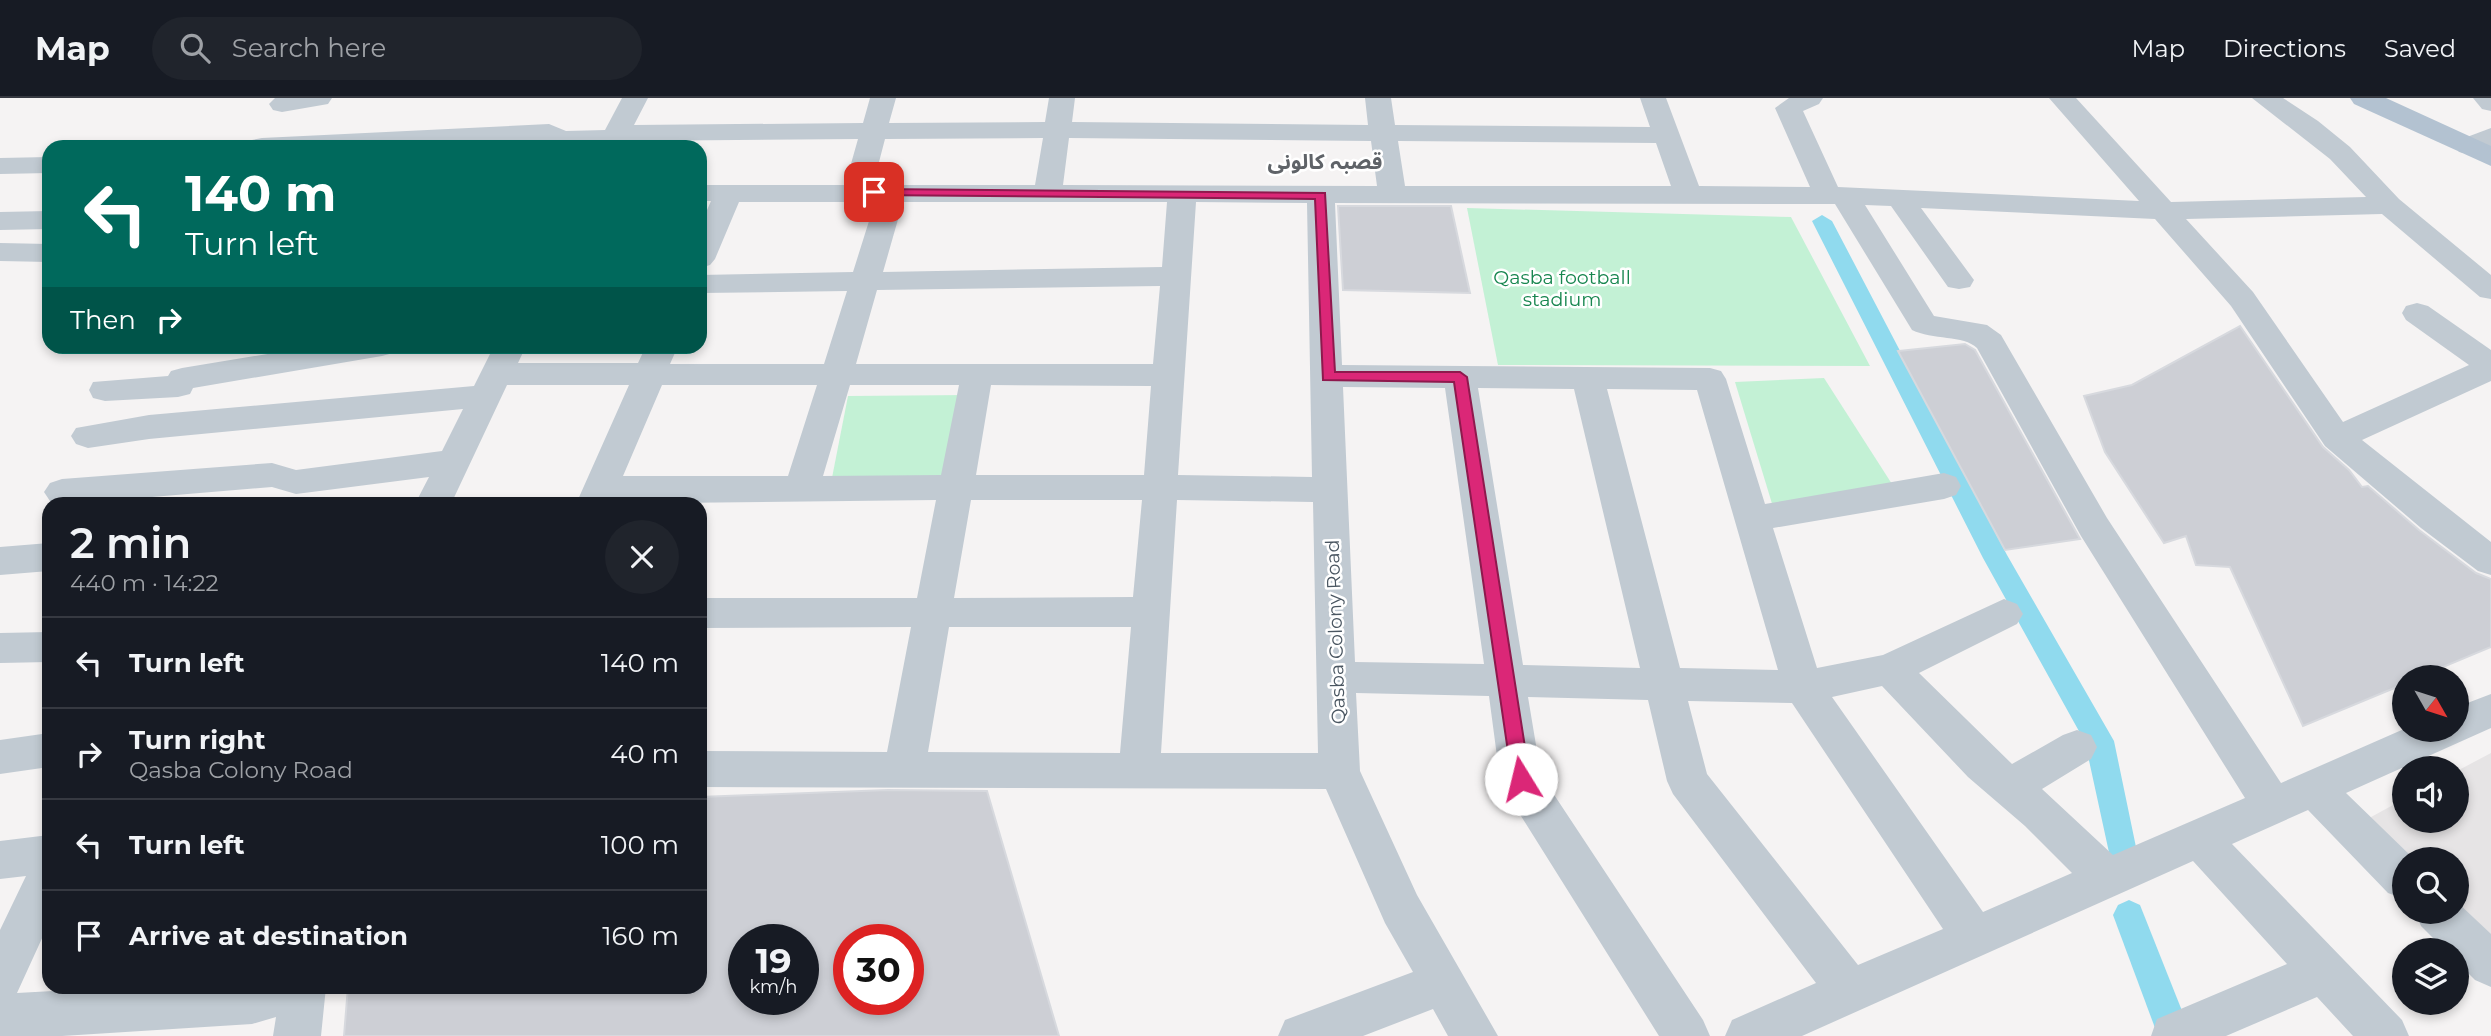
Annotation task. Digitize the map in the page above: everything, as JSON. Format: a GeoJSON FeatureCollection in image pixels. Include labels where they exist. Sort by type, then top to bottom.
{"type":"FeatureCollection","features":[{"type":"Feature","properties":{"kind":"main road"},"geometry":{"type":"LineString","coordinates":[[2364,98],[2484,146]]}},
{"type":"Feature","properties":{"kind":"street"},"geometry":{"type":"LineString","coordinates":[[282,104],[319,98]]}},
{"type":"Feature","properties":{"kind":"street"},"geometry":{"type":"LineString","coordinates":[[613,139],[635,98]]}},
{"type":"Feature","properties":{"kind":"street"},"geometry":{"type":"LineString","coordinates":[[857,193],[883,98]]}},
{"type":"Feature","properties":{"kind":"street"},"geometry":{"type":"LineString","coordinates":[[1048,192],[1062,98]]}},
{"type":"Feature","properties":{"kind":"street"},"geometry":{"type":"LineString","coordinates":[[1378,98],[1392,196]]}},
{"type":"Feature","properties":{"kind":"street"},"geometry":{"type":"LineString","coordinates":[[1653,98],[1688,195]]}},
{"type":"Feature","properties":{"kind":"street"},"geometry":{"type":"LineString","coordinates":[[1810,98],[1788,108],[1836,195],[1923,323],[1937,330],[1974,331],[1990,342],[2094,527],[2273,806]]}},
{"type":"Feature","properties":{"kind":"street"},"geometry":{"type":"LineString","coordinates":[[2062,98],[2242,299],[2337,438],[2434,519],[2491,561]]}},
{"type":"Feature","properties":{"kind":"street"},"geometry":{"type":"LineString","coordinates":[[2265,98],[2309,127],[2340,153],[2389,205],[2438,249],[2491,290]]}},
{"type":"Feature","properties":{"kind":"street"},"geometry":{"type":"LineString","coordinates":[[2486,98],[2491,103]]}},
{"type":"Feature","properties":{"kind":"street"},"geometry":{"type":"LineString","coordinates":[[385,140],[549,132],[560,139],[613,139],[1057,130],[1666,135]]}},
{"type":"Feature","properties":{"kind":"street"},"geometry":{"type":"LineString","coordinates":[[0,166],[42,165]]}},
{"type":"Feature","properties":{"kind":"street"},"geometry":{"type":"LineString","coordinates":[[0,190],[42,189]]}},
{"type":"Feature","properties":{"kind":"street"},"geometry":{"type":"LineString","coordinates":[[802,488],[891,192]]}},
{"type":"Feature","properties":{"kind":"street"},"geometry":{"type":"LineString","coordinates":[[707,193],[1836,195],[2162,211],[2389,205]]}},
{"type":"Feature","properties":{"kind":"street"},"geometry":{"type":"LineString","coordinates":[[707,243],[729,193]]}},
{"type":"Feature","properties":{"kind":"street"},"geometry":{"type":"LineString","coordinates":[[1139,770],[1182,194]]}},
{"type":"Feature","properties":{"kind":"street","name":"Qasba Colony Road"},"geometry":{"type":"LineString","coordinates":[[1321,196],[1339,771],[1401,909],[1474,1036]]}},
{"type":"Feature","properties":{"kind":"street"},"geometry":{"type":"LineString","coordinates":[[1899,198],[1959,281]]}},
{"type":"Feature","properties":{"kind":"street"},"geometry":{"type":"LineString","coordinates":[[0,221],[42,220]]}},
{"type":"Feature","properties":{"kind":"street"},"geometry":{"type":"LineString","coordinates":[[0,252],[42,253]]}},
{"type":"Feature","properties":{"kind":"street"},"geometry":{"type":"LineString","coordinates":[[707,284],[1176,276]]}},
{"type":"Feature","properties":{"kind":"street"},"geometry":{"type":"LineString","coordinates":[[2337,438],[2491,367],[2417,313]]}},
{"type":"Feature","properties":{"kind":"street"},"geometry":{"type":"LineString","coordinates":[[105,390],[178,386],[182,379],[333,354]]}},
{"type":"Feature","properties":{"kind":"street"},"geometry":{"type":"LineString","coordinates":[[347,409],[367,354]]}},
{"type":"Feature","properties":{"kind":"street"},"geometry":{"type":"LineString","coordinates":[[88,436],[149,427],[347,409],[498,372],[655,360],[836,375],[1168,375]]}},
{"type":"Feature","properties":{"kind":"street"},"geometry":{"type":"LineString","coordinates":[[655,360],[596,496],[802,488],[1331,489]]}},
{"type":"Feature","properties":{"kind":"street"},"geometry":{"type":"LineString","coordinates":[[436,497],[498,372]]}},
{"type":"Feature","properties":{"kind":"street"},"geometry":{"type":"LineString","coordinates":[[904,769],[976,375]]}},
{"type":"Feature","properties":{"kind":"street"},"geometry":{"type":"LineString","coordinates":[[1328,376],[1710,379],[1803,687],[1974,937]]}},
{"type":"Feature","properties":{"kind":"street"},"geometry":{"type":"LineString","coordinates":[[1460,377],[1521,779],[1686,1036]]}},
{"type":"Feature","properties":{"kind":"street"},"geometry":{"type":"LineString","coordinates":[[1588,378],[1688,782],[1850,992]]}},
{"type":"Feature","properties":{"kind":"street"},"geometry":{"type":"LineString","coordinates":[[62,492],[272,475],[296,482],[454,462]]}},
{"type":"Feature","properties":{"kind":"street"},"geometry":{"type":"LineString","coordinates":[[1752,519],[1944,486]]}},
{"type":"Feature","properties":{"kind":"street"},"geometry":{"type":"LineString","coordinates":[[0,561],[42,558]]}},
{"type":"Feature","properties":{"kind":"street"},"geometry":{"type":"LineString","coordinates":[[707,612],[1151,612]]}},
{"type":"Feature","properties":{"kind":"street"},"geometry":{"type":"LineString","coordinates":[[1337,677],[1803,687],[1890,669],[2004,614]]}},
{"type":"Feature","properties":{"kind":"street"},"geometry":{"type":"LineString","coordinates":[[0,648],[42,647]]}},
{"type":"Feature","properties":{"kind":"street"},"geometry":{"type":"LineString","coordinates":[[1890,669],[1983,765],[2107,878]]}},
{"type":"Feature","properties":{"kind":"street"},"geometry":{"type":"LineString","coordinates":[[2469,720],[2491,710]]}},
{"type":"Feature","properties":{"kind":"street"},"geometry":{"type":"LineString","coordinates":[[1777,1031],[1850,992],[2418,742]]}},
{"type":"Feature","properties":{"kind":"street"},"geometry":{"type":"LineString","coordinates":[[2009,787],[2077,747]]}},
{"type":"Feature","properties":{"kind":"street"},"geometry":{"type":"LineString","coordinates":[[0,757],[42,751]]}},
{"type":"Feature","properties":{"kind":"street"},"geometry":{"type":"LineString","coordinates":[[707,769],[1339,771]]}},
{"type":"Feature","properties":{"kind":"street"},"geometry":{"type":"LineString","coordinates":[[2314,788],[2392,867]]}},
{"type":"Feature","properties":{"kind":"street"},"geometry":{"type":"LineString","coordinates":[[2199,838],[2385,1036]]}},
{"type":"Feature","properties":{"kind":"street"},"geometry":{"type":"LineString","coordinates":[[0,860],[42,855]]}},
{"type":"Feature","properties":{"kind":"street"},"geometry":{"type":"LineString","coordinates":[[5,958],[42,898]]}},
{"type":"Feature","properties":{"kind":"street"},"geometry":{"type":"LineString","coordinates":[[2449,924],[2491,965]]}},
{"type":"Feature","properties":{"kind":"street"},"geometry":{"type":"LineString","coordinates":[[2174,1035],[2324,971]]}},
{"type":"Feature","properties":{"kind":"street"},"geometry":{"type":"LineString","coordinates":[[1302,1036],[1444,983]]}},
{"type":"Feature","properties":{"kind":"street"},"geometry":{"type":"LineString","coordinates":[[0,1017],[251,1002],[278,994]]}},
{"type":"Feature","properties":{"kind":"street"},"geometry":{"type":"LineString","coordinates":[[297,1036],[301,994]]}},
{"type":"Feature","properties":{"kind":"shaded area"},"geometry":{"type":"Polygon","coordinates":[[[2491,753],[2491,951],[2464,924],[2469,924],[2469,847],[2392,847],[2392,853],[2362,822],[2392,806],[2392,833],[2469,833],[2469,765],[2491,753]]]}},
{"type":"Feature","properties":{"kind":"green space","name":"Qasba football stadium"},"geometry":{"type":"Polygon","coordinates":[[[1467,208],[1791,217],[1870,366],[1498,365],[1467,208]]]}},
{"type":"Feature","properties":{"kind":"green space"},"geometry":{"type":"Polygon","coordinates":[[[1824,378],[1899,495],[1777,520],[1735,382],[1824,378]]]}},
{"type":"Feature","properties":{"kind":"green space"},"geometry":{"type":"Polygon","coordinates":[[[968,395],[946,484],[830,488],[848,396],[968,395]]]}},
{"type":"Feature","properties":{"kind":"building"},"geometry":{"type":"Polygon","coordinates":[[[1338,206],[1451,206],[1470,293],[1343,290],[1338,206]]]}},
{"type":"Feature","properties":{"kind":"building"},"geometry":{"type":"Polygon","coordinates":[[[2240,326],[2323,447],[2349,470],[2362,487],[2368,486],[2419,530],[2476,573],[2491,579],[2491,647],[2448,665],[2392,665],[2392,689],[2303,726],[2230,567],[2196,565],[2186,536],[2164,543],[2105,452],[2084,396],[2132,385],[2240,326]]]}},
{"type":"Feature","properties":{"kind":"building"},"geometry":{"type":"Polygon","coordinates":[[[1965,344],[1975,350],[2080,539],[2005,550],[1898,351],[1965,344]]]}},
{"type":"Feature","properties":{"kind":"building"},"geometry":{"type":"Polygon","coordinates":[[[888,790],[987,791],[1059,1036],[344,1036],[347,994],[707,994],[707,797],[888,790]]]}},
{"type":"Feature","properties":{"kind":"waterway"},"geometry":{"type":"LineString","coordinates":[[1822,221],[1996,558],[2099,741],[2121,847]]}},
{"type":"Feature","properties":{"kind":"waterway"},"geometry":{"type":"LineString","coordinates":[[2129,915],[2175,1036]]}},
{"type":"Feature","properties":{"kind":"district","name":"قصبہ کالونی"},"geometry":{"type":"Point","coordinates":[1325,162]}},
{"type":"Feature","properties":{"kind":"route"},"geometry":{"type":"LineString","coordinates":[[874,192],[1321,196],[1328,376],[1460,377],[1521,779]]}}]}
